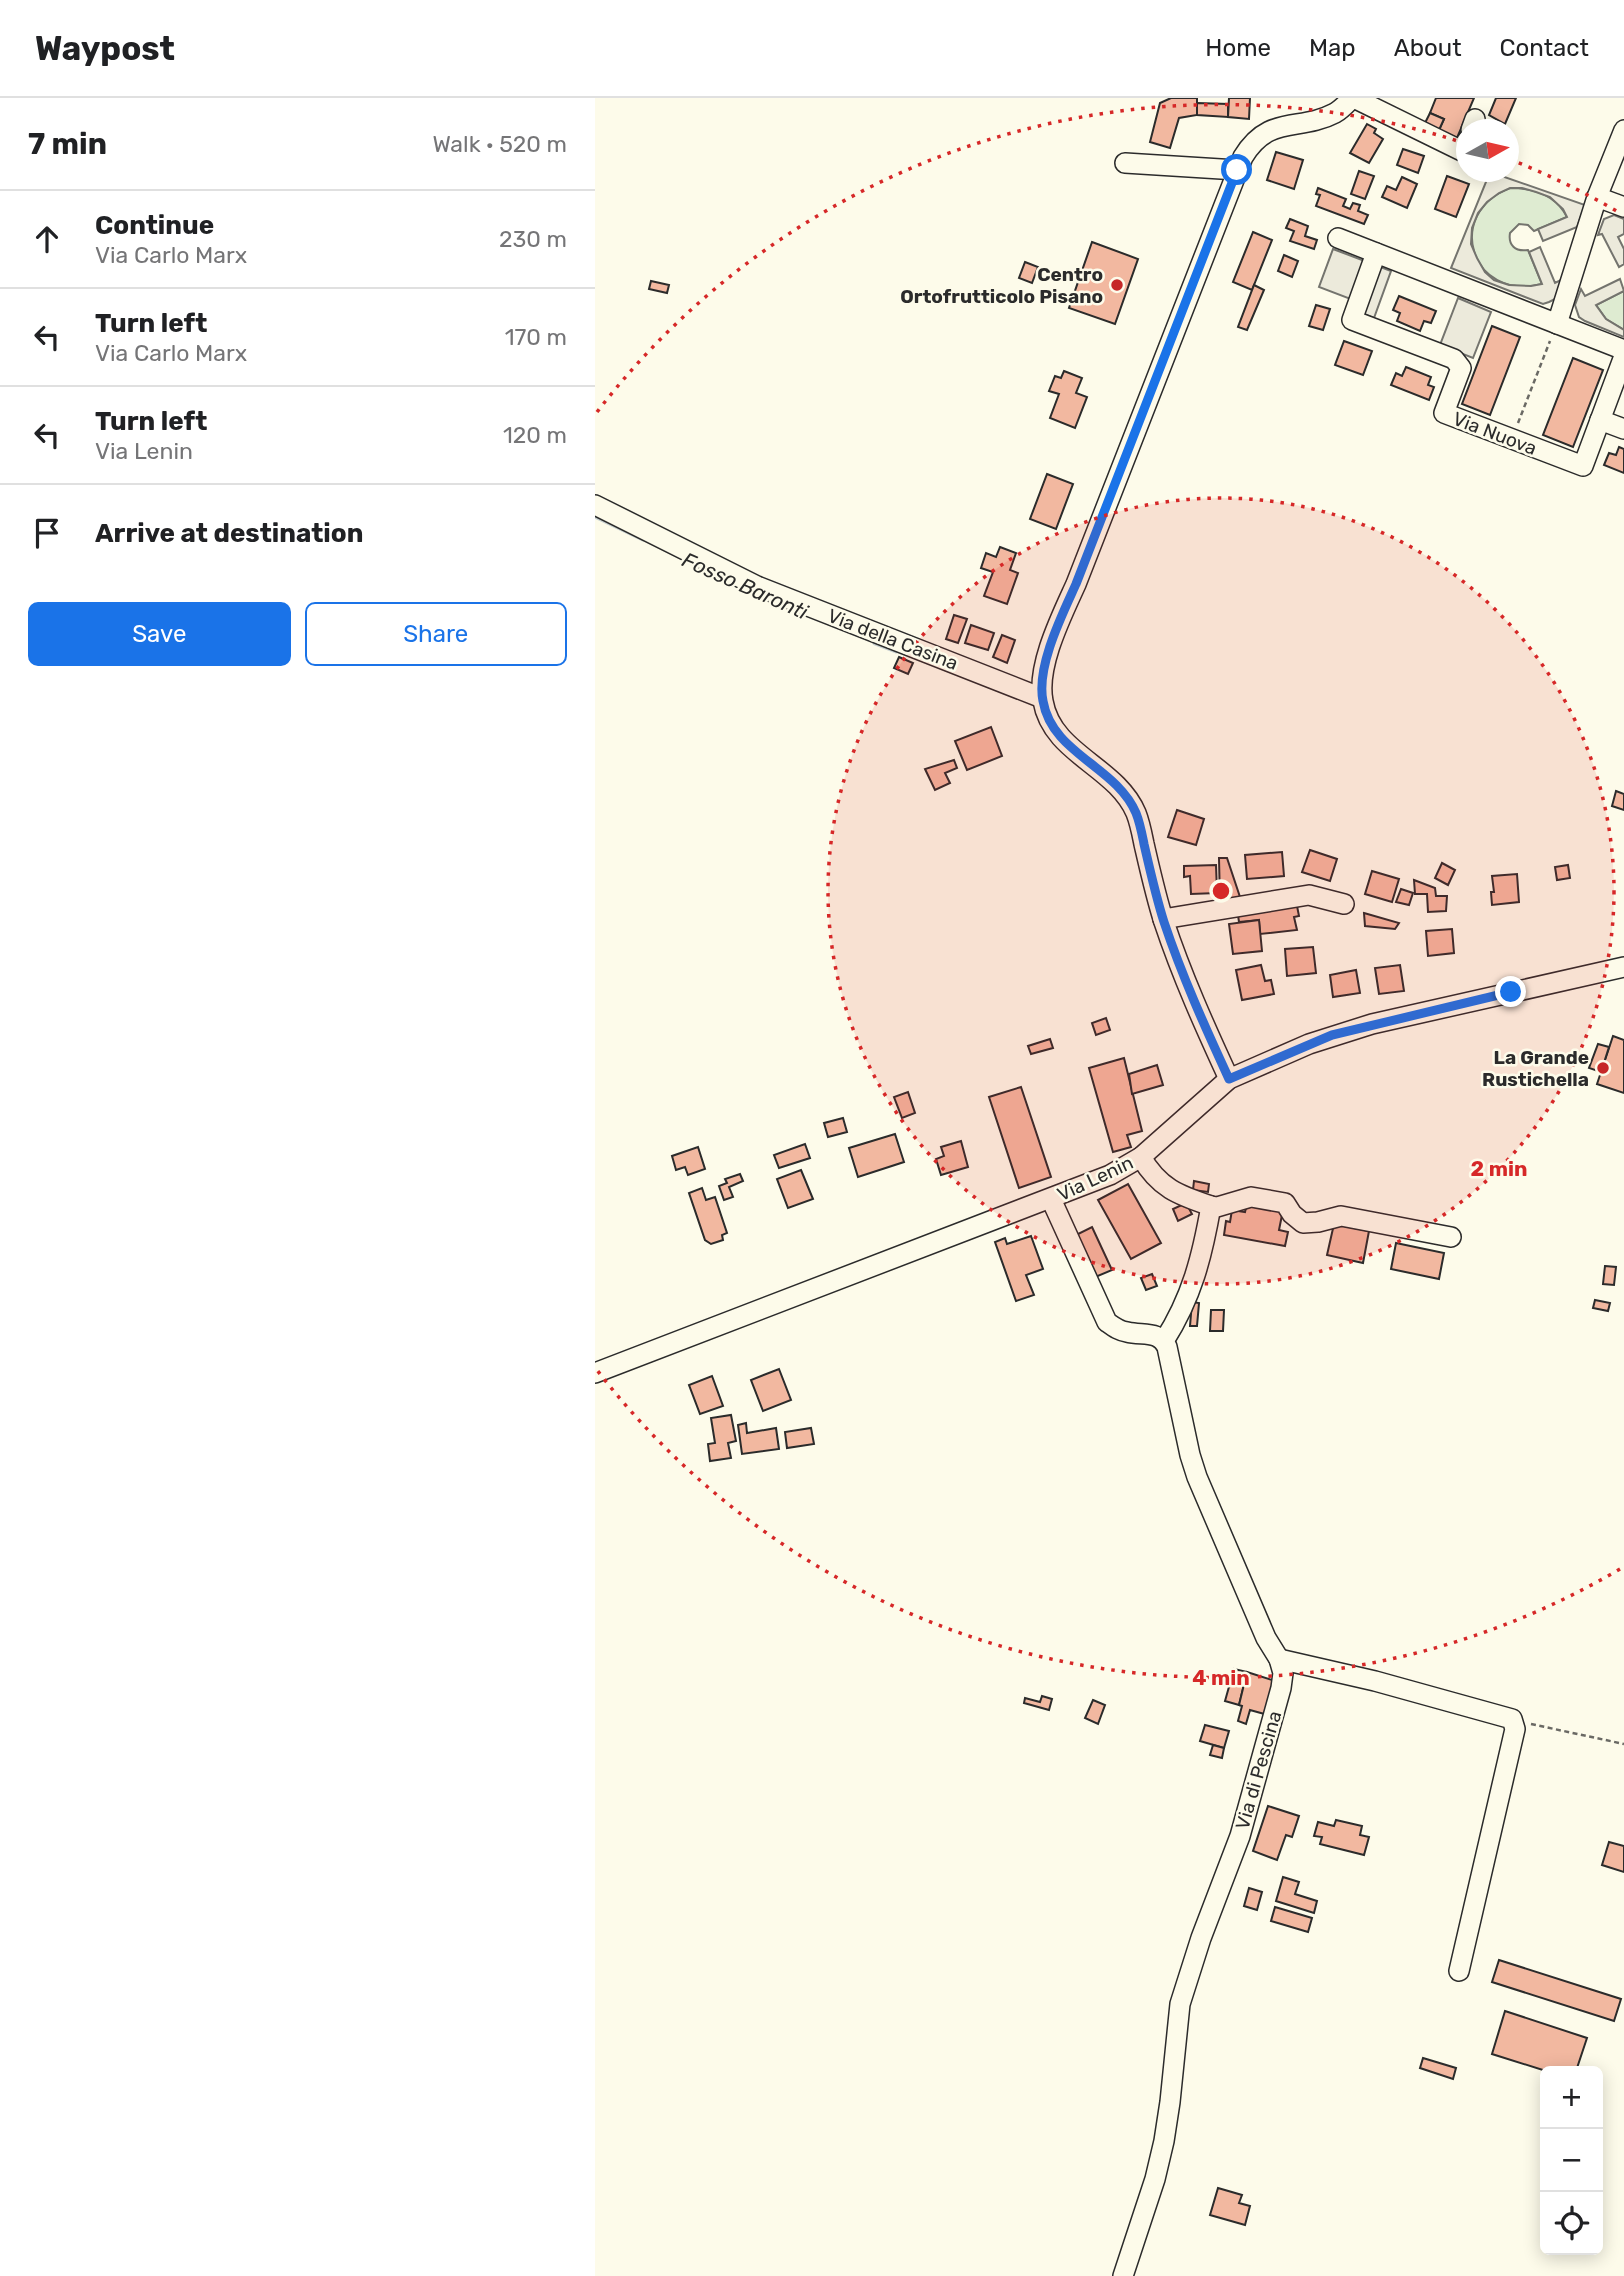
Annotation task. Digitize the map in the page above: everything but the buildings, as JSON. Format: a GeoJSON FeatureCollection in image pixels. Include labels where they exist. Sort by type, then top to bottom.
{"type":"FeatureCollection","features":[{"type":"Feature","properties":{"kind":"street"},"geometry":{"type":"LineString","coordinates":[[1229,1079],[1185,984],[1163,919],[1136,814],[1123,791],[1063,741],[1055,731],[1048,719],[1042,698],[1045,670],[1055,631],[1076,584],[1237,170],[1251,144],[1258,137],[1283,126],[1333,114],[1353,98],[1456,148]]}},
{"type":"Feature","properties":{"kind":"street"},"geometry":{"type":"LineString","coordinates":[[1555,329],[1597,197],[1624,130]]}},
{"type":"Feature","properties":{"kind":"street"},"geometry":{"type":"LineString","coordinates":[[1125,163],[1237,170]]}},
{"type":"Feature","properties":{"kind":"street"},"geometry":{"type":"LineString","coordinates":[[1597,197],[1624,207]]}},
{"type":"Feature","properties":{"kind":"street"},"geometry":{"type":"LineString","coordinates":[[1338,238],[1555,329],[1624,350]]}},
{"type":"Feature","properties":{"kind":"street","name":"Via Nuova"},"geometry":{"type":"LineString","coordinates":[[1376,253],[1352,320],[1454,359],[1461,369],[1444,413],[1583,466],[1624,356]]}},
{"type":"Feature","properties":{"kind":"street"},"geometry":{"type":"LineString","coordinates":[[1600,419],[1624,429]]}},
{"type":"Feature","properties":{"kind":"street","name":"Via della Casina"},"geometry":{"type":"LineString","coordinates":[[595,505],[757,586],[1042,698]]}},
{"type":"Feature","properties":{"kind":"street"},"geometry":{"type":"LineString","coordinates":[[1163,919],[1309,895],[1344,904]]}},
{"type":"Feature","properties":{"kind":"street","name":"Via Lenin"},"geometry":{"type":"LineString","coordinates":[[595,1373],[1110,1175],[1141,1157],[1229,1079],[1332,1035],[1624,967]]}},
{"type":"Feature","properties":{"kind":"street"},"geometry":{"type":"LineString","coordinates":[[1141,1157],[1150,1172],[1170,1191],[1211,1206],[1251,1197],[1285,1203],[1292,1214],[1303,1223],[1341,1216],[1451,1237]]}},
{"type":"Feature","properties":{"kind":"street"},"geometry":{"type":"LineString","coordinates":[[1051,1199],[1107,1322],[1129,1333],[1151,1334],[1164,1341],[1188,1299],[1196,1276],[1211,1206]]}},
{"type":"Feature","properties":{"kind":"street","name":"Via di Pescina"},"geometry":{"type":"LineString","coordinates":[[1123,2276],[1155,2179],[1164,2141],[1180,2004],[1260,1772],[1283,1673],[1202,1493],[1190,1455],[1164,1341]]}},
{"type":"Feature","properties":{"kind":"street"},"geometry":{"type":"LineString","coordinates":[[1279,1659],[1375,1681],[1512,1719],[1515,1728],[1459,1971]]}},
{"type":"Feature","properties":{"kind":"path"},"geometry":{"type":"LineString","coordinates":[[1512,439],[1555,329]]}},
{"type":"Feature","properties":{"kind":"path"},"geometry":{"type":"LineString","coordinates":[[1512,1719],[1624,1744]]}},
{"type":"Feature","properties":{"kind":"green space"},"geometry":{"type":"Polygon","coordinates":[[[1510,188],[1543,194],[1557,203],[1567,217],[1534,231],[1528,225],[1519,224],[1510,233],[1513,247],[1528,250],[1542,284],[1517,286],[1497,280],[1483,268],[1474,252],[1472,234],[1477,216],[1489,200],[1510,188]]]}},
{"type":"Feature","properties":{"kind":"green space"},"geometry":{"type":"Polygon","coordinates":[[[1624,291],[1624,330],[1606,319],[1596,305],[1624,291]]]}},
{"type":"Feature","properties":{"kind":"shaded area"},"geometry":{"type":"Polygon","coordinates":[[[1486,182],[1519,182],[1585,205],[1577,227],[1543,241],[1538,229],[1567,217],[1563,209],[1550,197],[1522,188],[1510,188],[1487,202],[1478,213],[1472,228],[1471,244],[1485,272],[1494,280],[1509,285],[1542,284],[1529,252],[1540,247],[1555,283],[1561,280],[1555,299],[1549,302],[1543,304],[1451,268],[1486,182]]]}},
{"type":"Feature","properties":{"kind":"shaded area"},"geometry":{"type":"Polygon","coordinates":[[[1614,215],[1624,219],[1624,234],[1618,237],[1624,249],[1624,264],[1619,267],[1602,234],[1598,235],[1604,219],[1614,215]]]}},
{"type":"Feature","properties":{"kind":"shaded area"},"geometry":{"type":"Polygon","coordinates":[[[1333,249],[1391,271],[1374,318],[1361,313],[1364,304],[1319,287],[1333,249]]]}},
{"type":"Feature","properties":{"kind":"shaded area"},"geometry":{"type":"Polygon","coordinates":[[[1620,279],[1624,291],[1596,305],[1606,319],[1624,330],[1624,337],[1585,321],[1579,317],[1575,305],[1581,289],[1585,296],[1620,279]]]}},
{"type":"Feature","properties":{"kind":"shaded area"},"geometry":{"type":"Polygon","coordinates":[[[1458,298],[1491,312],[1473,358],[1440,345],[1458,298]]]}},
{"type":"Feature","properties":{"kind":"waterway","name":"Fosso Baronti"},"geometry":{"type":"LineString","coordinates":[[595,516],[643,539]]}},
{"type":"Feature","properties":{"kind":"waterway","name":"Fosso Baronti"},"geometry":{"type":"LineString","coordinates":[[875,643],[896,651]]}},
{"type":"Feature","properties":{"kind":"place","name":"Centro Ortofrutticolo Pisano"},"geometry":{"type":"Point","coordinates":[1117,285]}},
{"type":"Feature","properties":{"kind":"place","name":"La Grande Rustichella"},"geometry":{"type":"Point","coordinates":[1603,1068]}},
{"type":"Feature","properties":{"kind":"route"},"geometry":{"type":"LineString","coordinates":[[1237,170],[1076,584],[1055,631],[1042,687],[1045,710],[1063,741],[1123,791],[1136,814],[1163,919],[1185,984],[1229,1079],[1332,1035],[1511,992]]}}]}
